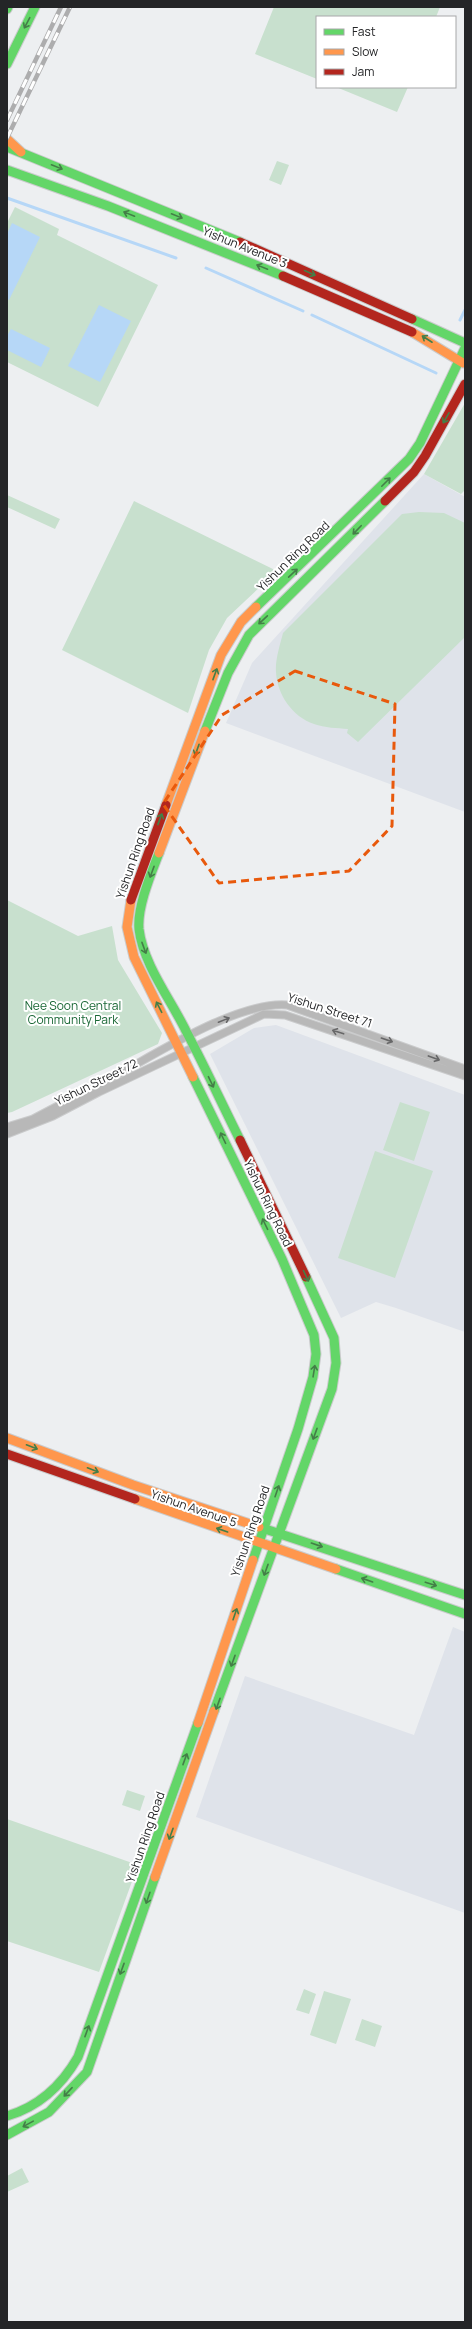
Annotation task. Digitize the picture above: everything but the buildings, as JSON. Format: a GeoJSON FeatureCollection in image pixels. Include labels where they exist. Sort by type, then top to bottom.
{"type":"FeatureCollection","features":[{"type":"Feature","properties":{"kind":"main road"},"geometry":{"type":"LineString","coordinates":[[7,64],[35,7]]}},
{"type":"Feature","properties":{"kind":"main road"},"geometry":{"type":"LineString","coordinates":[[7,139],[21,152]]}},
{"type":"Feature","properties":{"kind":"main road","name":"Yishun Avenue 3"},"geometry":{"type":"LineString","coordinates":[[7,147],[233,239],[465,343]]}},
{"type":"Feature","properties":{"kind":"main road","name":"Yishun Avenue 3"},"geometry":{"type":"LineString","coordinates":[[8,171],[108,206],[311,287],[422,336],[462,363]]}},
{"type":"Feature","properties":{"kind":"main road","name":"Yishun Ring Road"},"geometry":{"type":"LineString","coordinates":[[7,2116],[19,2113],[54,2089],[73,2067],[78,2057],[197,1726],[307,1399],[316,1354],[314,1335],[282,1259],[182,1052],[134,957],[128,937],[127,916],[138,878],[221,655],[241,622],[409,459],[420,443],[462,363],[465,348]]}},
{"type":"Feature","properties":{"kind":"main road","name":"Yishun Ring Road"},"geometry":{"type":"LineString","coordinates":[[7,2135],[49,2112],[86,2072],[102,2024],[332,1389],[336,1363],[334,1338],[295,1253],[194,1047],[146,954],[140,937],[140,914],[149,880],[225,680],[256,627],[330,557],[414,472],[465,384]]}},
{"type":"Feature","properties":{"kind":"main road","name":"Yishun Avenue 5"},"geometry":{"type":"LineString","coordinates":[[7,1438],[133,1485],[465,1595]]}},
{"type":"Feature","properties":{"kind":"main road","name":"Yishun Avenue 5"},"geometry":{"type":"LineString","coordinates":[[7,1454],[465,1614]]}},
{"type":"Feature","properties":{"kind":"street","name":"Yishun Street 71"},"geometry":{"type":"LineString","coordinates":[[188,1036],[258,1007],[274,1004],[287,1005],[465,1069]]}},
{"type":"Feature","properties":{"kind":"street","name":"Yishun Street 71"},"geometry":{"type":"LineString","coordinates":[[194,1047],[264,1014],[285,1014],[465,1076]]}},
{"type":"Feature","properties":{"kind":"street","name":"Yishun Street 72"},"geometry":{"type":"LineString","coordinates":[[7,1128],[33,1119],[188,1036]]}},
{"type":"Feature","properties":{"kind":"street","name":"Yishun Street 72"},"geometry":{"type":"LineString","coordinates":[[7,1134],[53,1116],[194,1047]]}},
{"type":"Feature","properties":{"kind":"highlighted area"},"geometry":{"type":"Polygon","coordinates":[[[295,671],[395,704],[392,826],[349,871],[219,883],[163,804],[222,715],[295,671]]]}},
{"type":"Feature","properties":{"kind":"shaded area"},"geometry":{"type":"Polygon","coordinates":[[[424,474],[465,497],[465,812],[226,723],[252,663],[424,474]]]}},
{"type":"Feature","properties":{"kind":"shaded area"},"geometry":{"type":"Polygon","coordinates":[[[276,1025],[465,1095],[465,1332],[376,1302],[341,1318],[210,1054],[254,1028],[276,1025]]]}},
{"type":"Feature","properties":{"kind":"shaded area"},"geometry":{"type":"Polygon","coordinates":[[[453,1627],[465,1632],[465,1913],[196,1817],[245,1676],[414,1735],[453,1627]]]}},
{"type":"Feature","properties":{"kind":"green space"},"geometry":{"type":"Polygon","coordinates":[[[274,7],[440,7],[436,16],[316,16],[316,79],[255,54],[274,7]]]}},
{"type":"Feature","properties":{"kind":"green space"},"geometry":{"type":"Polygon","coordinates":[[[338,88],[408,88],[397,112],[338,88]]]}},
{"type":"Feature","properties":{"kind":"green space"},"geometry":{"type":"Polygon","coordinates":[[[277,161],[289,165],[281,185],[269,180],[277,161]]]}},
{"type":"Feature","properties":{"kind":"green space"},"geometry":{"type":"Polygon","coordinates":[[[15,207],[59,229],[57,235],[158,285],[98,407],[7,362],[7,223],[15,207]]]}},
{"type":"Feature","properties":{"kind":"green space"},"geometry":{"type":"Polygon","coordinates":[[[465,403],[465,490],[461,494],[424,474],[465,403]]]}},
{"type":"Feature","properties":{"kind":"green space"},"geometry":{"type":"Polygon","coordinates":[[[7,495],[60,519],[55,529],[7,507],[7,495]]]}},
{"type":"Feature","properties":{"kind":"green space"},"geometry":{"type":"Polygon","coordinates":[[[134,501],[277,571],[227,618],[209,650],[188,713],[62,650],[134,501]]]}},
{"type":"Feature","properties":{"kind":"green space"},"geometry":{"type":"Polygon","coordinates":[[[419,512],[444,513],[465,523],[465,637],[358,742],[347,733],[348,729],[327,727],[306,721],[293,711],[283,697],[277,681],[276,667],[283,633],[402,514],[419,512]]]}},
{"type":"Feature","properties":{"kind":"green space","name":"Nee Soon Central Community Park"},"geometry":{"type":"Polygon","coordinates":[[[7,900],[78,936],[112,926],[118,960],[162,1033],[158,1044],[7,1113],[7,900]]]}},
{"type":"Feature","properties":{"kind":"green space"},"geometry":{"type":"Polygon","coordinates":[[[400,1102],[430,1112],[414,1161],[383,1150],[400,1102]]]}},
{"type":"Feature","properties":{"kind":"green space"},"geometry":{"type":"Polygon","coordinates":[[[375,1151],[433,1171],[395,1278],[338,1258],[375,1151]]]}},
{"type":"Feature","properties":{"kind":"green space"},"geometry":{"type":"Polygon","coordinates":[[[127,1790],[145,1796],[140,1811],[122,1805],[127,1790]]]}},
{"type":"Feature","properties":{"kind":"green space"},"geometry":{"type":"Polygon","coordinates":[[[7,1819],[138,1865],[99,1972],[7,1941],[7,1819]]]}},
{"type":"Feature","properties":{"kind":"green space"},"geometry":{"type":"Polygon","coordinates":[[[304,1989],[316,1994],[309,2014],[296,2010],[304,1989]]]}},
{"type":"Feature","properties":{"kind":"green space"},"geometry":{"type":"Polygon","coordinates":[[[324,1991],[351,1999],[336,2044],[310,2035],[324,1991]]]}},
{"type":"Feature","properties":{"kind":"green space"},"geometry":{"type":"Polygon","coordinates":[[[362,2019],[382,2026],[375,2047],[355,2040],[362,2019]]]}},
{"type":"Feature","properties":{"kind":"green space"},"geometry":{"type":"Polygon","coordinates":[[[22,2168],[29,2182],[7,2192],[7,2176],[22,2168]]]}},
{"type":"Feature","properties":{"kind":"water"},"geometry":{"type":"Polygon","coordinates":[[[12,223],[40,237],[9,300],[7,299],[7,234],[12,223]]]}},
{"type":"Feature","properties":{"kind":"water"},"geometry":{"type":"Polygon","coordinates":[[[99,305],[131,321],[100,382],[68,366],[99,305]]]}},
{"type":"Feature","properties":{"kind":"water"},"geometry":{"type":"Polygon","coordinates":[[[11,329],[50,348],[41,367],[7,350],[7,336],[11,329]]]}},
{"type":"Feature","properties":{"kind":"waterway"},"geometry":{"type":"LineString","coordinates":[[7,198],[176,258]]}},
{"type":"Feature","properties":{"kind":"waterway"},"geometry":{"type":"LineString","coordinates":[[206,268],[303,311]]}},
{"type":"Feature","properties":{"kind":"waterway"},"geometry":{"type":"LineString","coordinates":[[460,320],[465,310]]}},
{"type":"Feature","properties":{"kind":"waterway"},"geometry":{"type":"LineString","coordinates":[[312,315],[436,373]]}},
{"type":"Feature","properties":{"kind":"railway"},"geometry":{"type":"LineString","coordinates":[[7,120],[61,7]]}},
{"type":"Feature","properties":{"kind":"railway"},"geometry":{"type":"LineString","coordinates":[[7,138],[70,7]]}},
{"type":"Feature","properties":{"kind":"traffic: fast"},"geometry":{"type":"LineString","coordinates":[[7,64],[35,7]]}},
{"type":"Feature","properties":{"kind":"traffic: fast"},"geometry":{"type":"LineString","coordinates":[[7,147],[240,242]]}},
{"type":"Feature","properties":{"kind":"traffic: fast"},"geometry":{"type":"LineString","coordinates":[[7,170],[108,206],[283,276]]}},
{"type":"Feature","properties":{"kind":"traffic: fast"},"geometry":{"type":"LineString","coordinates":[[412,319],[465,343]]}},
{"type":"Feature","properties":{"kind":"traffic: fast"},"geometry":{"type":"LineString","coordinates":[[256,607],[409,459],[420,443],[465,348]]}},
{"type":"Feature","properties":{"kind":"traffic: fast"},"geometry":{"type":"LineString","coordinates":[[205,731],[228,673],[249,635],[385,501]]}},
{"type":"Feature","properties":{"kind":"traffic: fast"},"geometry":{"type":"LineString","coordinates":[[159,853],[145,891],[140,911],[139,929],[142,942],[158,982],[180,1019],[240,1140]]}},
{"type":"Feature","properties":{"kind":"traffic: fast"},"geometry":{"type":"LineString","coordinates":[[193,1077],[282,1259],[314,1335],[316,1354],[313,1377],[298,1429],[253,1560]]}},
{"type":"Feature","properties":{"kind":"traffic: fast"},"geometry":{"type":"LineString","coordinates":[[214,1711],[332,1389],[336,1363],[334,1338],[306,1277]]}},
{"type":"Feature","properties":{"kind":"traffic: fast"},"geometry":{"type":"LineString","coordinates":[[259,1527],[465,1595]]}},
{"type":"Feature","properties":{"kind":"traffic: fast"},"geometry":{"type":"LineString","coordinates":[[336,1569],[465,1614]]}},
{"type":"Feature","properties":{"kind":"traffic: fast"},"geometry":{"type":"LineString","coordinates":[[7,2116],[29,2107],[48,2094],[65,2077],[78,2057],[198,1723]]}},
{"type":"Feature","properties":{"kind":"traffic: fast"},"geometry":{"type":"LineString","coordinates":[[7,2135],[49,2112],[87,2072],[155,1877]]}},
{"type":"Feature","properties":{"kind":"traffic: slow"},"geometry":{"type":"LineString","coordinates":[[7,139],[21,152]]}},
{"type":"Feature","properties":{"kind":"traffic: slow"},"geometry":{"type":"LineString","coordinates":[[412,332],[463,363]]}},
{"type":"Feature","properties":{"kind":"traffic: slow"},"geometry":{"type":"LineString","coordinates":[[166,805],[221,655],[241,622],[256,607]]}},
{"type":"Feature","properties":{"kind":"traffic: slow"},"geometry":{"type":"LineString","coordinates":[[159,853],[205,731]]}},
{"type":"Feature","properties":{"kind":"traffic: slow"},"geometry":{"type":"LineString","coordinates":[[131,900],[127,927],[134,957],[193,1077]]}},
{"type":"Feature","properties":{"kind":"traffic: slow"},"geometry":{"type":"LineString","coordinates":[[7,1438],[133,1485],[259,1527]]}},
{"type":"Feature","properties":{"kind":"traffic: slow"},"geometry":{"type":"LineString","coordinates":[[135,1499],[336,1569]]}},
{"type":"Feature","properties":{"kind":"traffic: slow"},"geometry":{"type":"LineString","coordinates":[[198,1723],[253,1560]]}},
{"type":"Feature","properties":{"kind":"traffic: slow"},"geometry":{"type":"LineString","coordinates":[[155,1877],[214,1711]]}},
{"type":"Feature","properties":{"kind":"traffic: jam"},"geometry":{"type":"LineString","coordinates":[[240,242],[412,319]]}},
{"type":"Feature","properties":{"kind":"traffic: jam"},"geometry":{"type":"LineString","coordinates":[[283,276],[412,332]]}},
{"type":"Feature","properties":{"kind":"traffic: jam"},"geometry":{"type":"LineString","coordinates":[[385,501],[414,472],[425,456],[465,384]]}},
{"type":"Feature","properties":{"kind":"traffic: jam"},"geometry":{"type":"LineString","coordinates":[[131,900],[166,805]]}},
{"type":"Feature","properties":{"kind":"traffic: jam"},"geometry":{"type":"LineString","coordinates":[[240,1140],[306,1277]]}},
{"type":"Feature","properties":{"kind":"traffic: jam"},"geometry":{"type":"LineString","coordinates":[[7,1454],[135,1499]]}}]}
